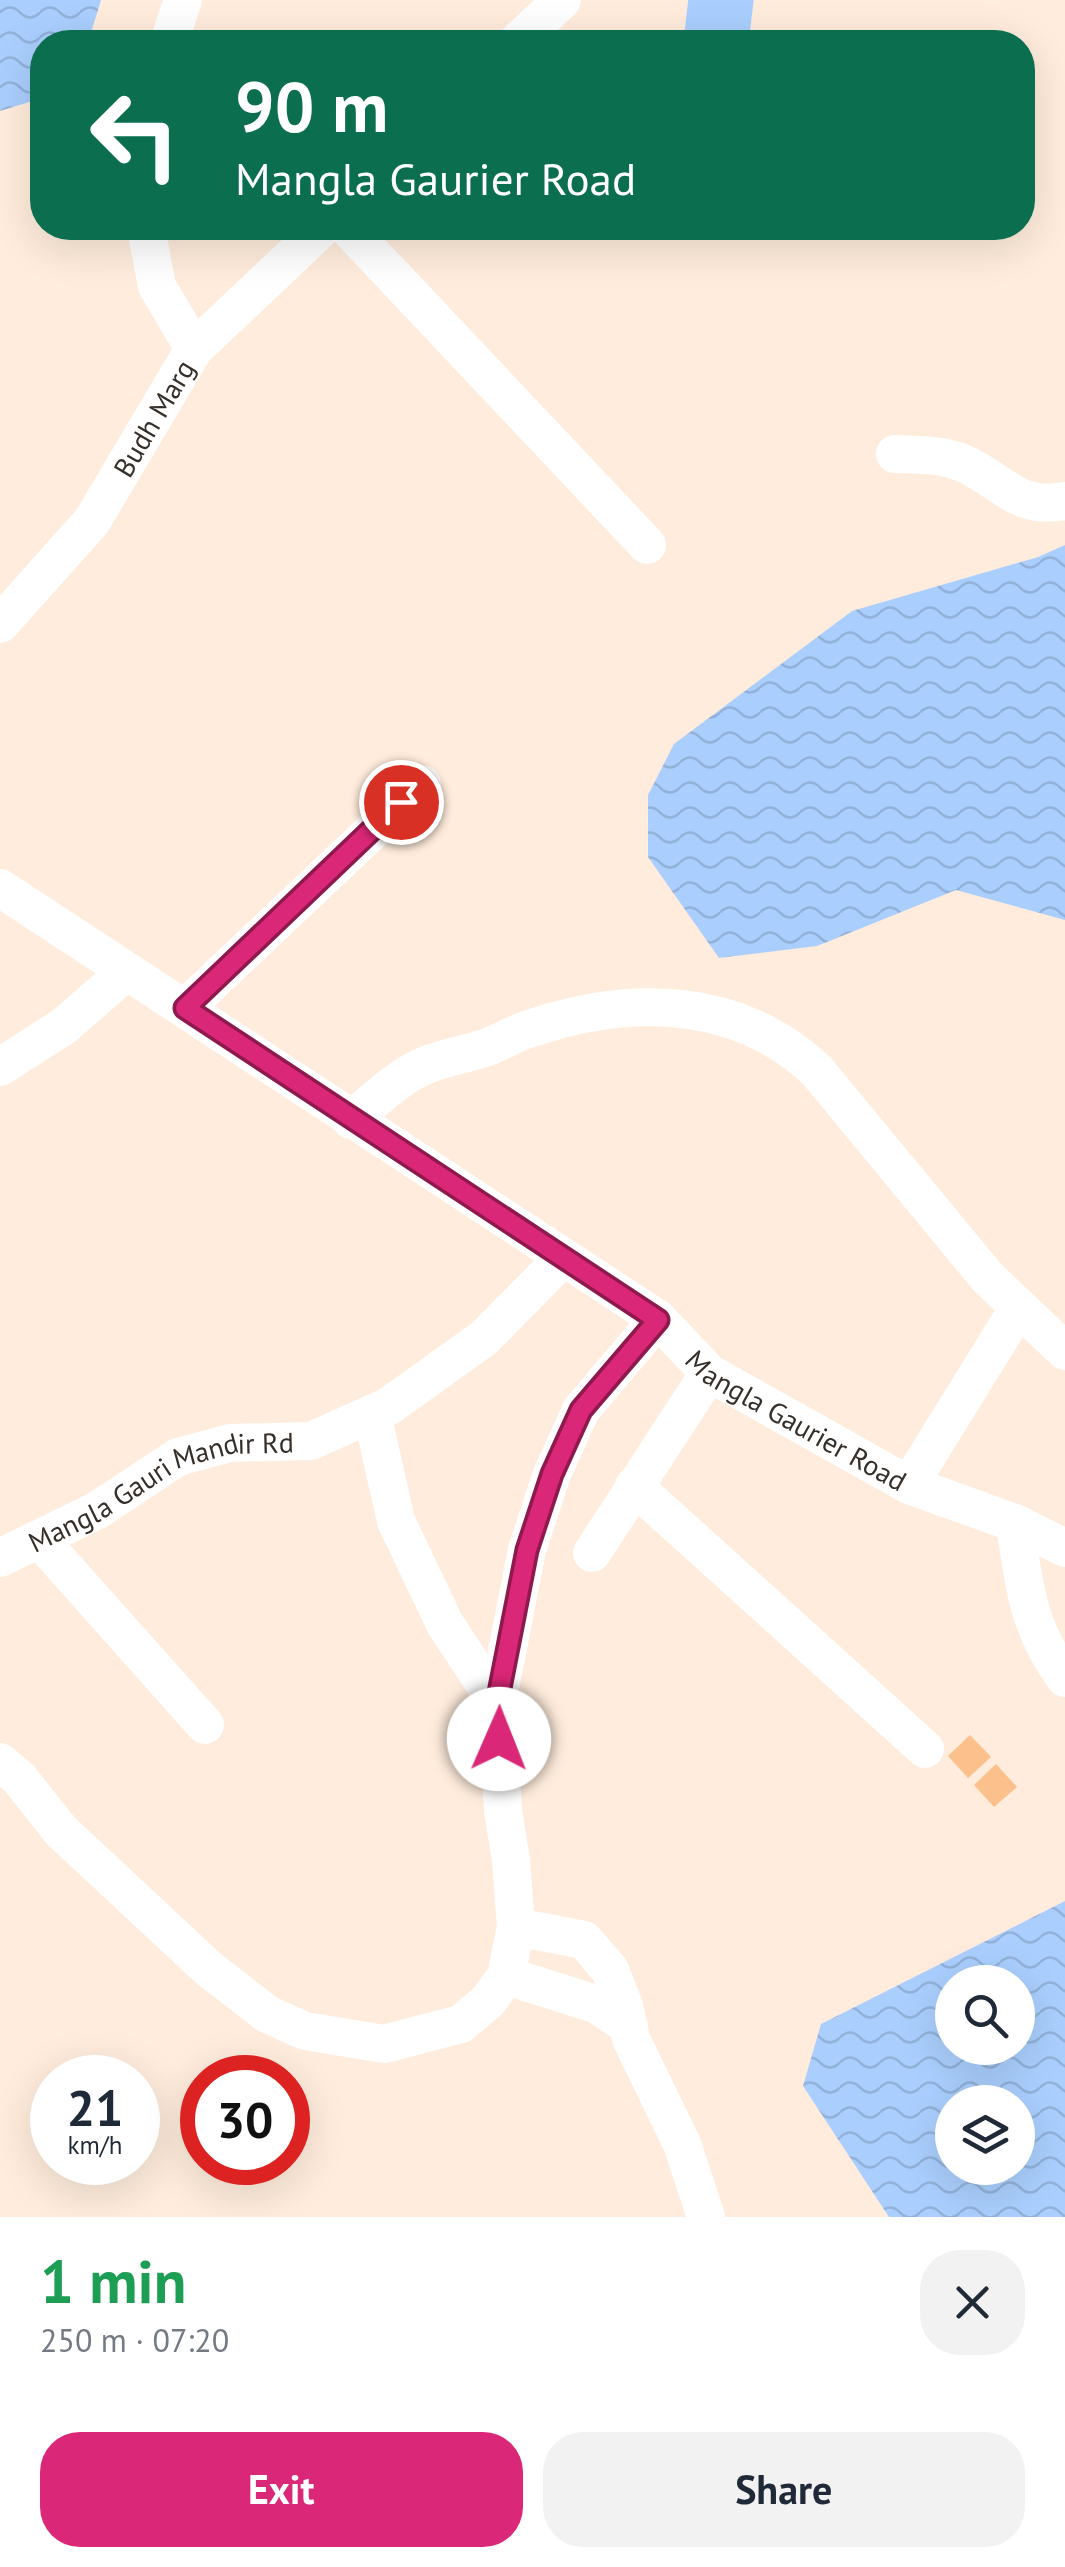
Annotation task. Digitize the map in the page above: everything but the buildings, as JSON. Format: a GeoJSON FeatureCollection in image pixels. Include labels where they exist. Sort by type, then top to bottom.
{"type":"FeatureCollection","features":[{"type":"Feature","properties":{"kind":"street"},"geometry":{"type":"LineString","coordinates":[[174,30],[183,0]]}},
{"type":"Feature","properties":{"kind":"street"},"geometry":{"type":"LineString","coordinates":[[531,30],[562,0]]}},
{"type":"Feature","properties":{"kind":"street"},"geometry":{"type":"LineString","coordinates":[[148,240],[157,286],[194,350]]}},
{"type":"Feature","properties":{"kind":"street","name":"Budh Marg"},"geometry":{"type":"LineString","coordinates":[[0,624],[92,520],[194,350],[309,240]]}},
{"type":"Feature","properties":{"kind":"street"},"geometry":{"type":"LineString","coordinates":[[359,240],[647,544]]}},
{"type":"Feature","properties":{"kind":"street"},"geometry":{"type":"LineString","coordinates":[[895,454],[942,457],[964,464],[1031,503],[1065,501]]}},
{"type":"Feature","properties":{"kind":"street"},"geometry":{"type":"LineString","coordinates":[[185,1008],[422,784]]}},
{"type":"Feature","properties":{"kind":"street","name":"Mangla Gaurier Road"},"geometry":{"type":"LineString","coordinates":[[0,888],[658,1320],[709,1373],[908,1484],[1015,1522],[1065,1548]]}},
{"type":"Feature","properties":{"kind":"street"},"geometry":{"type":"LineString","coordinates":[[0,1067],[64,1026],[127,971]]}},
{"type":"Feature","properties":{"kind":"street"},"geometry":{"type":"LineString","coordinates":[[351,1120],[422,1066],[474,1052],[548,1022],[600,1009],[642,1006],[673,1006],[737,1020],[794,1049],[817,1071],[988,1278],[1065,1352]]}},
{"type":"Feature","properties":{"kind":"street","name":"Mangla Gauri Mandir Rd"},"geometry":{"type":"LineString","coordinates":[[0,1558],[96,1511],[178,1457],[230,1443],[311,1441],[372,1414],[424,1383],[484,1338],[562,1258]]}},
{"type":"Feature","properties":{"kind":"street"},"geometry":{"type":"LineString","coordinates":[[908,1484],[1018,1309]]}},
{"type":"Feature","properties":{"kind":"street"},"geometry":{"type":"LineString","coordinates":[[0,1762],[19,1778],[61,1831],[208,1968],[267,2014],[306,2031],[384,2044],[461,2024],[489,2000],[506,1976],[516,1928],[503,1810],[497,1703],[527,1550],[552,1474],[581,1410],[658,1320]]}},
{"type":"Feature","properties":{"kind":"street"},"geometry":{"type":"LineString","coordinates":[[592,1553],[709,1373]]}},
{"type":"Feature","properties":{"kind":"street"},"geometry":{"type":"LineString","coordinates":[[372,1414],[396,1520],[446,1624],[497,1703]]}},
{"type":"Feature","properties":{"kind":"street"},"geometry":{"type":"LineString","coordinates":[[634,1486],[925,1749]]}},
{"type":"Feature","properties":{"kind":"street"},"geometry":{"type":"LineString","coordinates":[[1015,1522],[1025,1594],[1044,1650],[1065,1678]]}},
{"type":"Feature","properties":{"kind":"street"},"geometry":{"type":"LineString","coordinates":[[41,1541],[205,1726]]}},
{"type":"Feature","properties":{"kind":"street"},"geometry":{"type":"LineString","coordinates":[[516,1928],[584,1940],[610,1970],[632,2039],[682,2144],[706,2217]]}},
{"type":"Feature","properties":{"kind":"street"},"geometry":{"type":"LineString","coordinates":[[506,1976],[596,2004],[629,2026]]}},
{"type":"Feature","properties":{"kind":"water"},"geometry":{"type":"Polygon","coordinates":[[[0,0],[101,0],[92,30],[30,30],[30,102],[0,111],[0,0]]]}},
{"type":"Feature","properties":{"kind":"water"},"geometry":{"type":"Polygon","coordinates":[[[1065,545],[1065,920],[956,890],[817,946],[719,958],[648,857],[648,795],[674,744],[852,611],[1038,557],[1065,545]]]}},
{"type":"Feature","properties":{"kind":"water"},"geometry":{"type":"Polygon","coordinates":[[[1065,1901],[1065,2217],[889,2217],[803,2086],[821,2024],[935,1967],[935,2065],[1035,2065],[1035,1965],[938,1965],[1065,1901]]]}},
{"type":"Feature","properties":{"kind":"waterway"},"geometry":{"type":"LineString","coordinates":[[717,30],[721,0]]}},
{"type":"Feature","properties":{"kind":"route"},"geometry":{"type":"LineString","coordinates":[[401,802],[185,1008],[658,1320],[581,1410],[552,1474],[527,1550],[497,1703],[499,1739]]}}]}
